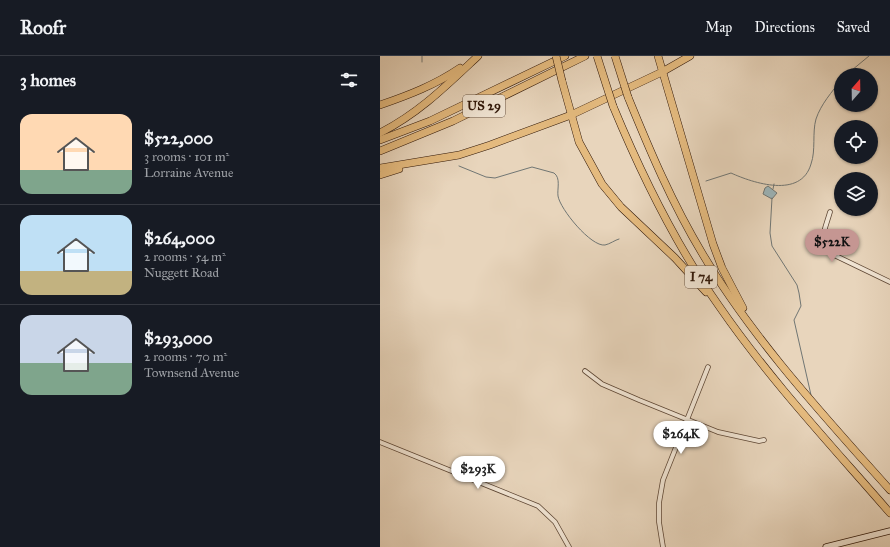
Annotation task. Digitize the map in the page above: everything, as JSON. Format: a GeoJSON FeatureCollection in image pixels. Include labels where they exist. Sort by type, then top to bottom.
{"type":"FeatureCollection","features":[{"type":"Feature","properties":{"kind":"highway"},"geometry":{"type":"LineString","coordinates":[[380,105],[420,91],[439,82],[477,56]]}},
{"type":"Feature","properties":{"kind":"highway"},"geometry":{"type":"LineString","coordinates":[[380,133],[413,115],[431,101],[477,56]]}},
{"type":"Feature","properties":{"kind":"highway"},"geometry":{"type":"LineString","coordinates":[[556,56],[579,142],[602,184],[621,207],[675,258],[718,305]]}},
{"type":"Feature","properties":{"kind":"highway","name":"US 29"},"geometry":{"type":"LineString","coordinates":[[380,140],[430,121],[565,56]]}},
{"type":"Feature","properties":{"kind":"highway","name":"US 29"},"geometry":{"type":"LineString","coordinates":[[380,151],[453,121],[585,56]]}},
{"type":"Feature","properties":{"kind":"highway","name":"I 74"},"geometry":{"type":"LineString","coordinates":[[597,56],[613,106],[664,218],[718,305],[745,342],[812,424],[890,514]]}},
{"type":"Feature","properties":{"kind":"highway","name":"I 74"},"geometry":{"type":"LineString","coordinates":[[615,56],[628,98],[672,201],[702,254],[761,340],[890,490]]}},
{"type":"Feature","properties":{"kind":"highway"},"geometry":{"type":"LineString","coordinates":[[658,56],[712,244],[722,268],[761,340]]}},
{"type":"Feature","properties":{"kind":"highway"},"geometry":{"type":"LineString","coordinates":[[380,175],[426,162],[459,155],[571,115],[662,72],[690,56]]}},
{"type":"Feature","properties":{"kind":"highway"},"geometry":{"type":"LineString","coordinates":[[380,168],[426,162]]}},
{"type":"Feature","properties":{"kind":"street"},"geometry":{"type":"LineString","coordinates":[[830,212],[823,239],[826,249],[834,255],[890,282]]}},
{"type":"Feature","properties":{"kind":"street"},"geometry":{"type":"LineString","coordinates":[[663,547],[659,522],[661,490],[666,471],[708,366]]}},
{"type":"Feature","properties":{"kind":"street"},"geometry":{"type":"LineString","coordinates":[[585,371],[602,384],[686,419],[723,433],[759,441],[764,440]]}},
{"type":"Feature","properties":{"kind":"street"},"geometry":{"type":"LineString","coordinates":[[380,442],[538,506],[555,522],[569,547]]}},
{"type":"Feature","properties":{"kind":"street"},"geometry":{"type":"LineString","coordinates":[[826,547],[890,531]]}},
{"type":"Feature","properties":{"kind":"water"},"geometry":{"type":"Polygon","coordinates":[[[768,186],[777,193],[772,199],[763,194],[765,188],[768,186]]]}},
{"type":"Feature","properties":{"kind":"waterway"},"geometry":{"type":"LineString","coordinates":[[422,56],[422,62]]}},
{"type":"Feature","properties":{"kind":"waterway"},"geometry":{"type":"LineString","coordinates":[[854,68],[869,56]]}},
{"type":"Feature","properties":{"kind":"waterway"},"geometry":{"type":"LineString","coordinates":[[706,181],[731,173],[763,184],[787,185],[797,182],[806,175],[811,164],[816,119],[821,108],[834,89]]}},
{"type":"Feature","properties":{"kind":"waterway"},"geometry":{"type":"LineString","coordinates":[[459,166],[486,177],[495,178],[532,167],[554,173],[558,181],[558,196],[560,202],[577,226],[592,240],[599,244],[605,245],[619,239]]}},
{"type":"Feature","properties":{"kind":"waterway"},"geometry":{"type":"LineString","coordinates":[[773,189],[774,184]]}},
{"type":"Feature","properties":{"kind":"waterway"},"geometry":{"type":"LineString","coordinates":[[772,198],[770,233],[772,246],[797,285],[801,306],[794,320],[811,395]]}}]}
